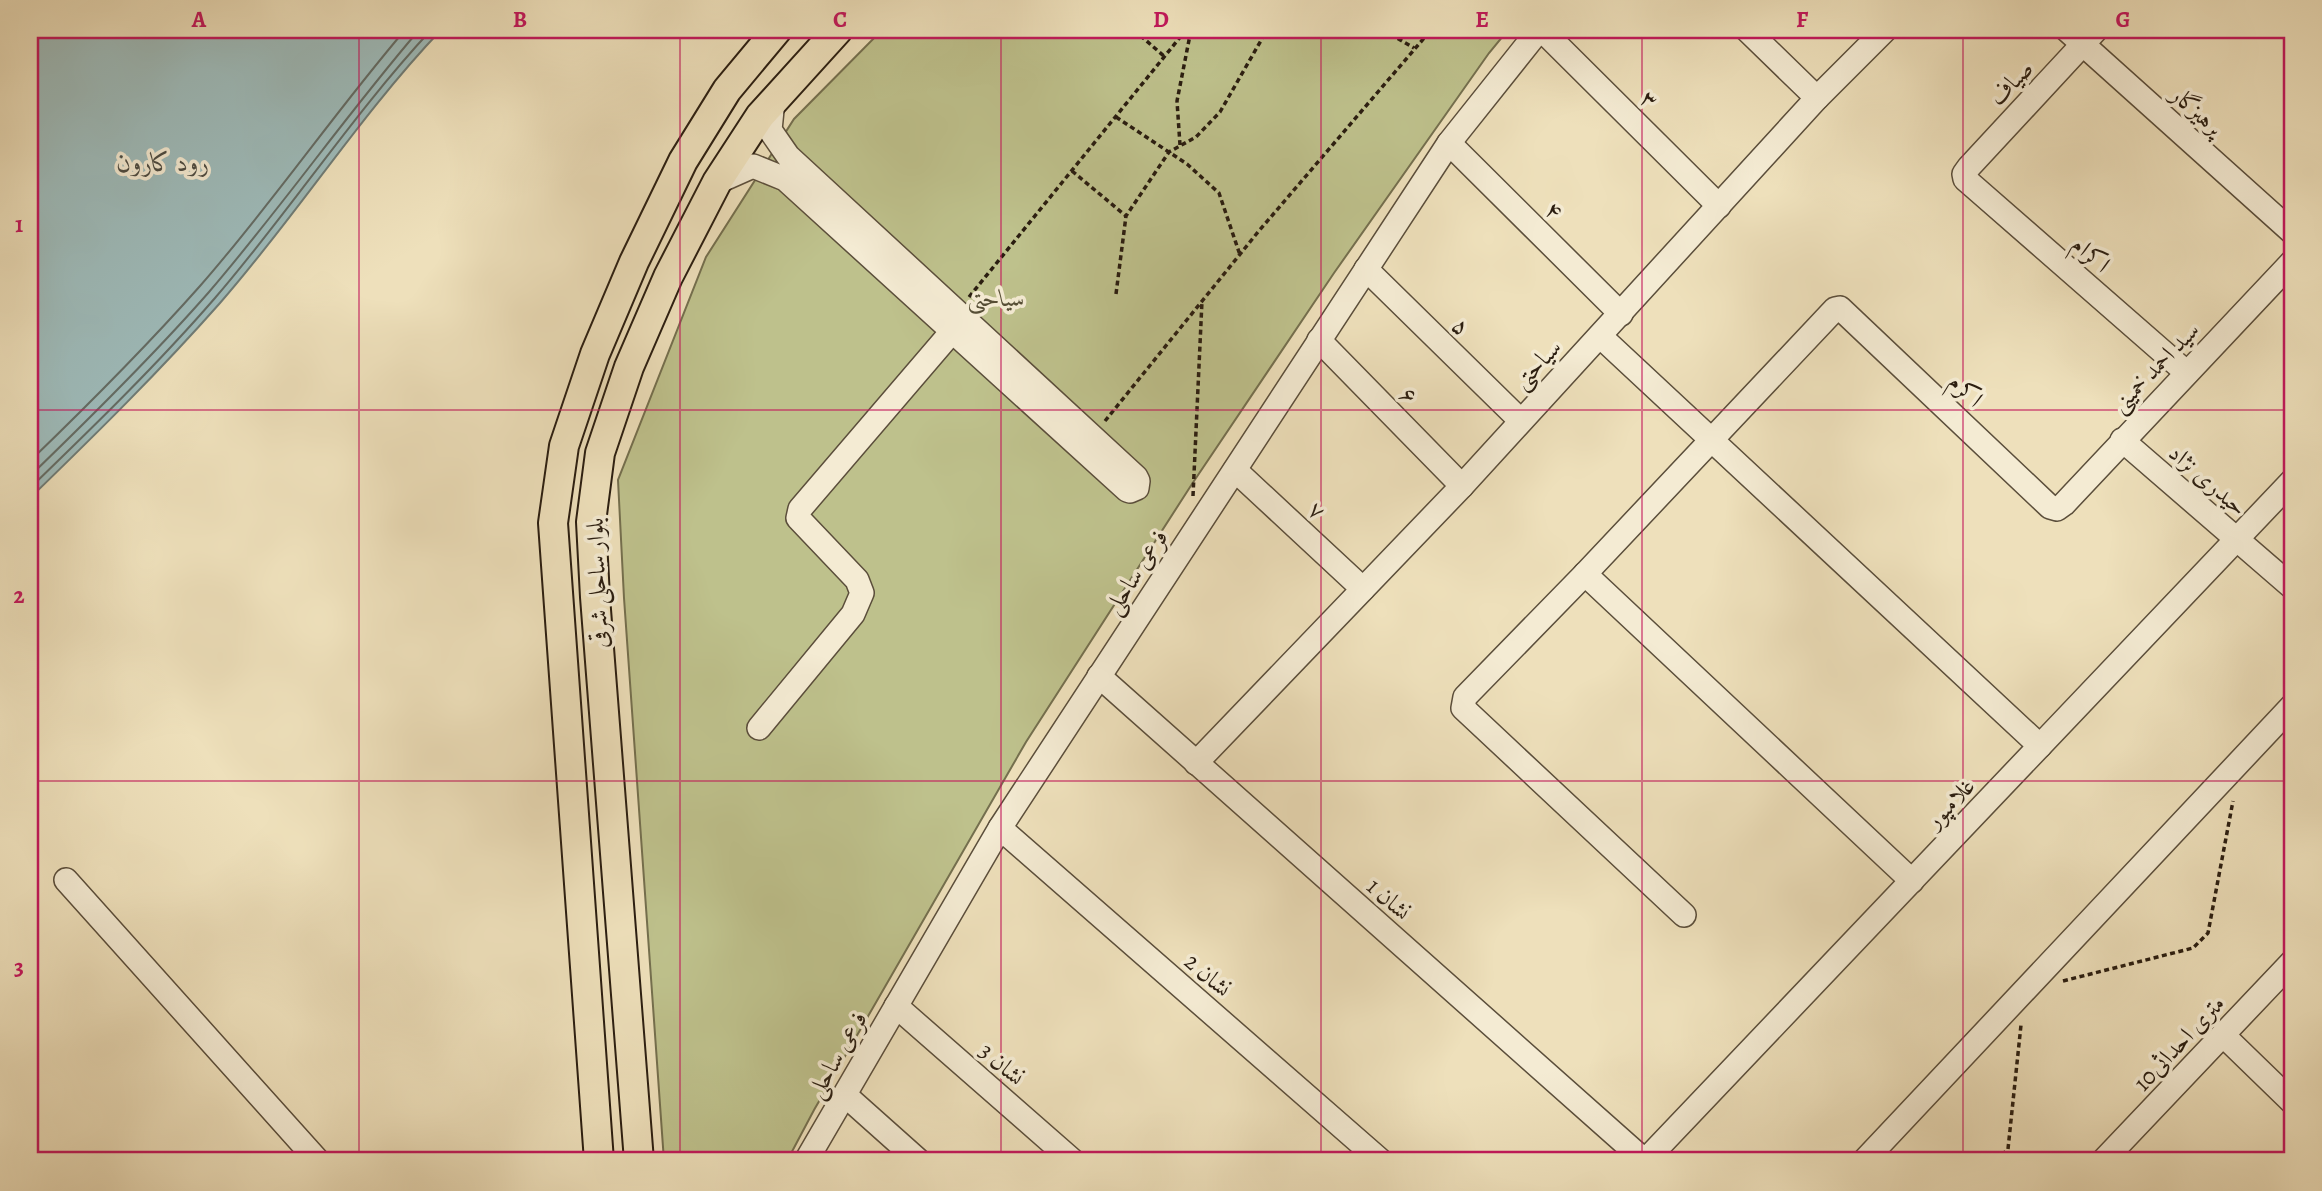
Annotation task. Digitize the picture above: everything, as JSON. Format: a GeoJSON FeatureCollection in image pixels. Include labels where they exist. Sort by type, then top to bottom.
{"type":"FeatureCollection","features":[{"type":"Feature","properties":{"kind":"main road","name":"بلوار ساحلی شرقی"},"geometry":{"type":"LineString","coordinates":[[599,1161],[553,523],[564,446],[595,354],[683,161],[727,90],[777,30]]}},
{"type":"Feature","properties":{"kind":"main road","name":"بلوار ساحلی شرقی"},"geometry":{"type":"LineString","coordinates":[[639,1161],[595,597],[591,522],[600,453],[629,367],[668,277],[717,181],[760,116],[838,30]]}},
{"type":"Feature","properties":{"kind":"street","name":"فرعی ساحلی"},"geometry":{"type":"LineString","coordinates":[[806,1161],[1000,828],[1449,143],[1541,30]]}},
{"type":"Feature","properties":{"kind":"street","name":"۳"},"geometry":{"type":"LineString","coordinates":[[1541,30],[1718,206]]}},
{"type":"Feature","properties":{"kind":"street"},"geometry":{"type":"LineString","coordinates":[[1747,30],[1817,98]]}},
{"type":"Feature","properties":{"kind":"street","name":"سیاحتی"},"geometry":{"type":"LineString","coordinates":[[1196,763],[1462,485],[1622,314],[1817,98],[1885,30]]}},
{"type":"Feature","properties":{"kind":"street","name":"صیاف"},"geometry":{"type":"LineString","coordinates":[[1964,174],[2082,34]]}},
{"type":"Feature","properties":{"kind":"street","name":"پرهیزگار"},"geometry":{"type":"LineString","coordinates":[[2082,34],[2292,232]]}},
{"type":"Feature","properties":{"kind":"street"},"geometry":{"type":"LineString","coordinates":[[717,181],[753,166],[785,180],[957,320],[1092,437],[1136,477],[1138,488],[1127,490],[957,320],[784,151],[770,130],[773,100]]}},
{"type":"Feature","properties":{"kind":"street","name":"۴"},"geometry":{"type":"LineString","coordinates":[[1449,143],[1622,314]]}},
{"type":"Feature","properties":{"kind":"street"},"geometry":{"type":"LineString","coordinates":[[770,173],[784,151]]}},
{"type":"Feature","properties":{"kind":"street","name":"اکرام"},"geometry":{"type":"LineString","coordinates":[[1964,174],[1965,178],[2186,373]]}},
{"type":"Feature","properties":{"kind":"street","name":"سید احمد خمینی"},"geometry":{"type":"LineString","coordinates":[[2056,509],[2064,505],[2122,440],[2292,262]]}},
{"type":"Feature","properties":{"kind":"street","name":"۵"},"geometry":{"type":"LineString","coordinates":[[1366,268],[1520,420]]}},
{"type":"Feature","properties":{"kind":"street","name":"اکرم"},"geometry":{"type":"LineString","coordinates":[[1712,439],[1830,312],[1840,308],[2056,509]]}},
{"type":"Feature","properties":{"kind":"street"},"geometry":{"type":"LineString","coordinates":[[759,728],[853,614],[862,593],[857,580],[798,518],[800,509],[957,320]]}},
{"type":"Feature","properties":{"kind":"street"},"geometry":{"type":"LineString","coordinates":[[1600,335],[2040,746]]}},
{"type":"Feature","properties":{"kind":"street","name":"۶"},"geometry":{"type":"LineString","coordinates":[[1319,341],[1462,485]]}},
{"type":"Feature","properties":{"kind":"street"},"geometry":{"type":"LineString","coordinates":[[1685,915],[1463,708],[1465,696],[1712,439]]}},
{"type":"Feature","properties":{"kind":"street","name":"حیدری نژاد"},"geometry":{"type":"LineString","coordinates":[[2122,440],[2292,587]]}},
{"type":"Feature","properties":{"kind":"street","name":"۷"},"geometry":{"type":"LineString","coordinates":[[1235,470],[1363,589]]}},
{"type":"Feature","properties":{"kind":"street","name":"غلامپور"},"geometry":{"type":"LineString","coordinates":[[1645,1161],[2292,481]]}},
{"type":"Feature","properties":{"kind":"street"},"geometry":{"type":"LineString","coordinates":[[1585,574],[1912,881]]}},
{"type":"Feature","properties":{"kind":"street","name":"نشان 1"},"geometry":{"type":"LineString","coordinates":[[1099,676],[1645,1161]]}},
{"type":"Feature","properties":{"kind":"street"},"geometry":{"type":"LineString","coordinates":[[1864,1161],[2292,706]]}},
{"type":"Feature","properties":{"kind":"street","name":"نشان 2"},"geometry":{"type":"LineString","coordinates":[[1000,828],[1381,1161]]}},
{"type":"Feature","properties":{"kind":"street"},"geometry":{"type":"LineString","coordinates":[[66,880],[318,1161]]}},
{"type":"Feature","properties":{"kind":"street","name":"10متری احداثی"},"geometry":{"type":"LineString","coordinates":[[2103,1161],[2292,962]]}},
{"type":"Feature","properties":{"kind":"street","name":"نشان 3"},"geometry":{"type":"LineString","coordinates":[[895,1006],[1073,1161]]}},
{"type":"Feature","properties":{"kind":"street"},"geometry":{"type":"LineString","coordinates":[[2223,1035],[2292,1102]]}},
{"type":"Feature","properties":{"kind":"street"},"geometry":{"type":"LineString","coordinates":[[845,1095],[919,1161]]}},
{"type":"Feature","properties":{"kind":"path"},"geometry":{"type":"LineString","coordinates":[[1135,30],[1165,57]]}},
{"type":"Feature","properties":{"kind":"path"},"geometry":{"type":"LineString","coordinates":[[957,320],[1072,171],[1189,30]]}},
{"type":"Feature","properties":{"kind":"path"},"geometry":{"type":"LineString","coordinates":[[1180,146],[1177,101],[1189,30]]}},
{"type":"Feature","properties":{"kind":"path"},"geometry":{"type":"LineString","coordinates":[[1116,294],[1126,216],[1169,152],[1196,136],[1220,112],[1267,30]]}},
{"type":"Feature","properties":{"kind":"path"},"geometry":{"type":"LineString","coordinates":[[1382,30],[1415,48]]}},
{"type":"Feature","properties":{"kind":"path"},"geometry":{"type":"LineString","coordinates":[[1092,437],[1240,255],[1431,30]]}},
{"type":"Feature","properties":{"kind":"path"},"geometry":{"type":"LineString","coordinates":[[1116,117],[1187,164],[1219,193],[1240,255]]}},
{"type":"Feature","properties":{"kind":"path"},"geometry":{"type":"LineString","coordinates":[[1072,171],[1126,216]]}},
{"type":"Feature","properties":{"kind":"path"},"geometry":{"type":"LineString","coordinates":[[1191,537],[1202,301]]}},
{"type":"Feature","properties":{"kind":"path"},"geometry":{"type":"LineString","coordinates":[[1996,1161],[2008,1149],[2025,990],[2193,948],[2208,933],[2233,801]]}},
{"type":"Feature","properties":{"kind":"green space","name":"سیاحتی"},"geometry":{"type":"Polygon","coordinates":[[[882,30],[1508,30],[1334,273],[1192,484],[1026,742],[787,1161],[664,1161],[618,480],[706,257],[794,119],[882,30]]]}},
{"type":"Feature","properties":{"kind":"water","name":"رود کارون"},"geometry":{"type":"Polygon","coordinates":[[[30,30],[441,30],[383,96],[220,303],[151,378],[30,498],[30,30]]]}}]}
